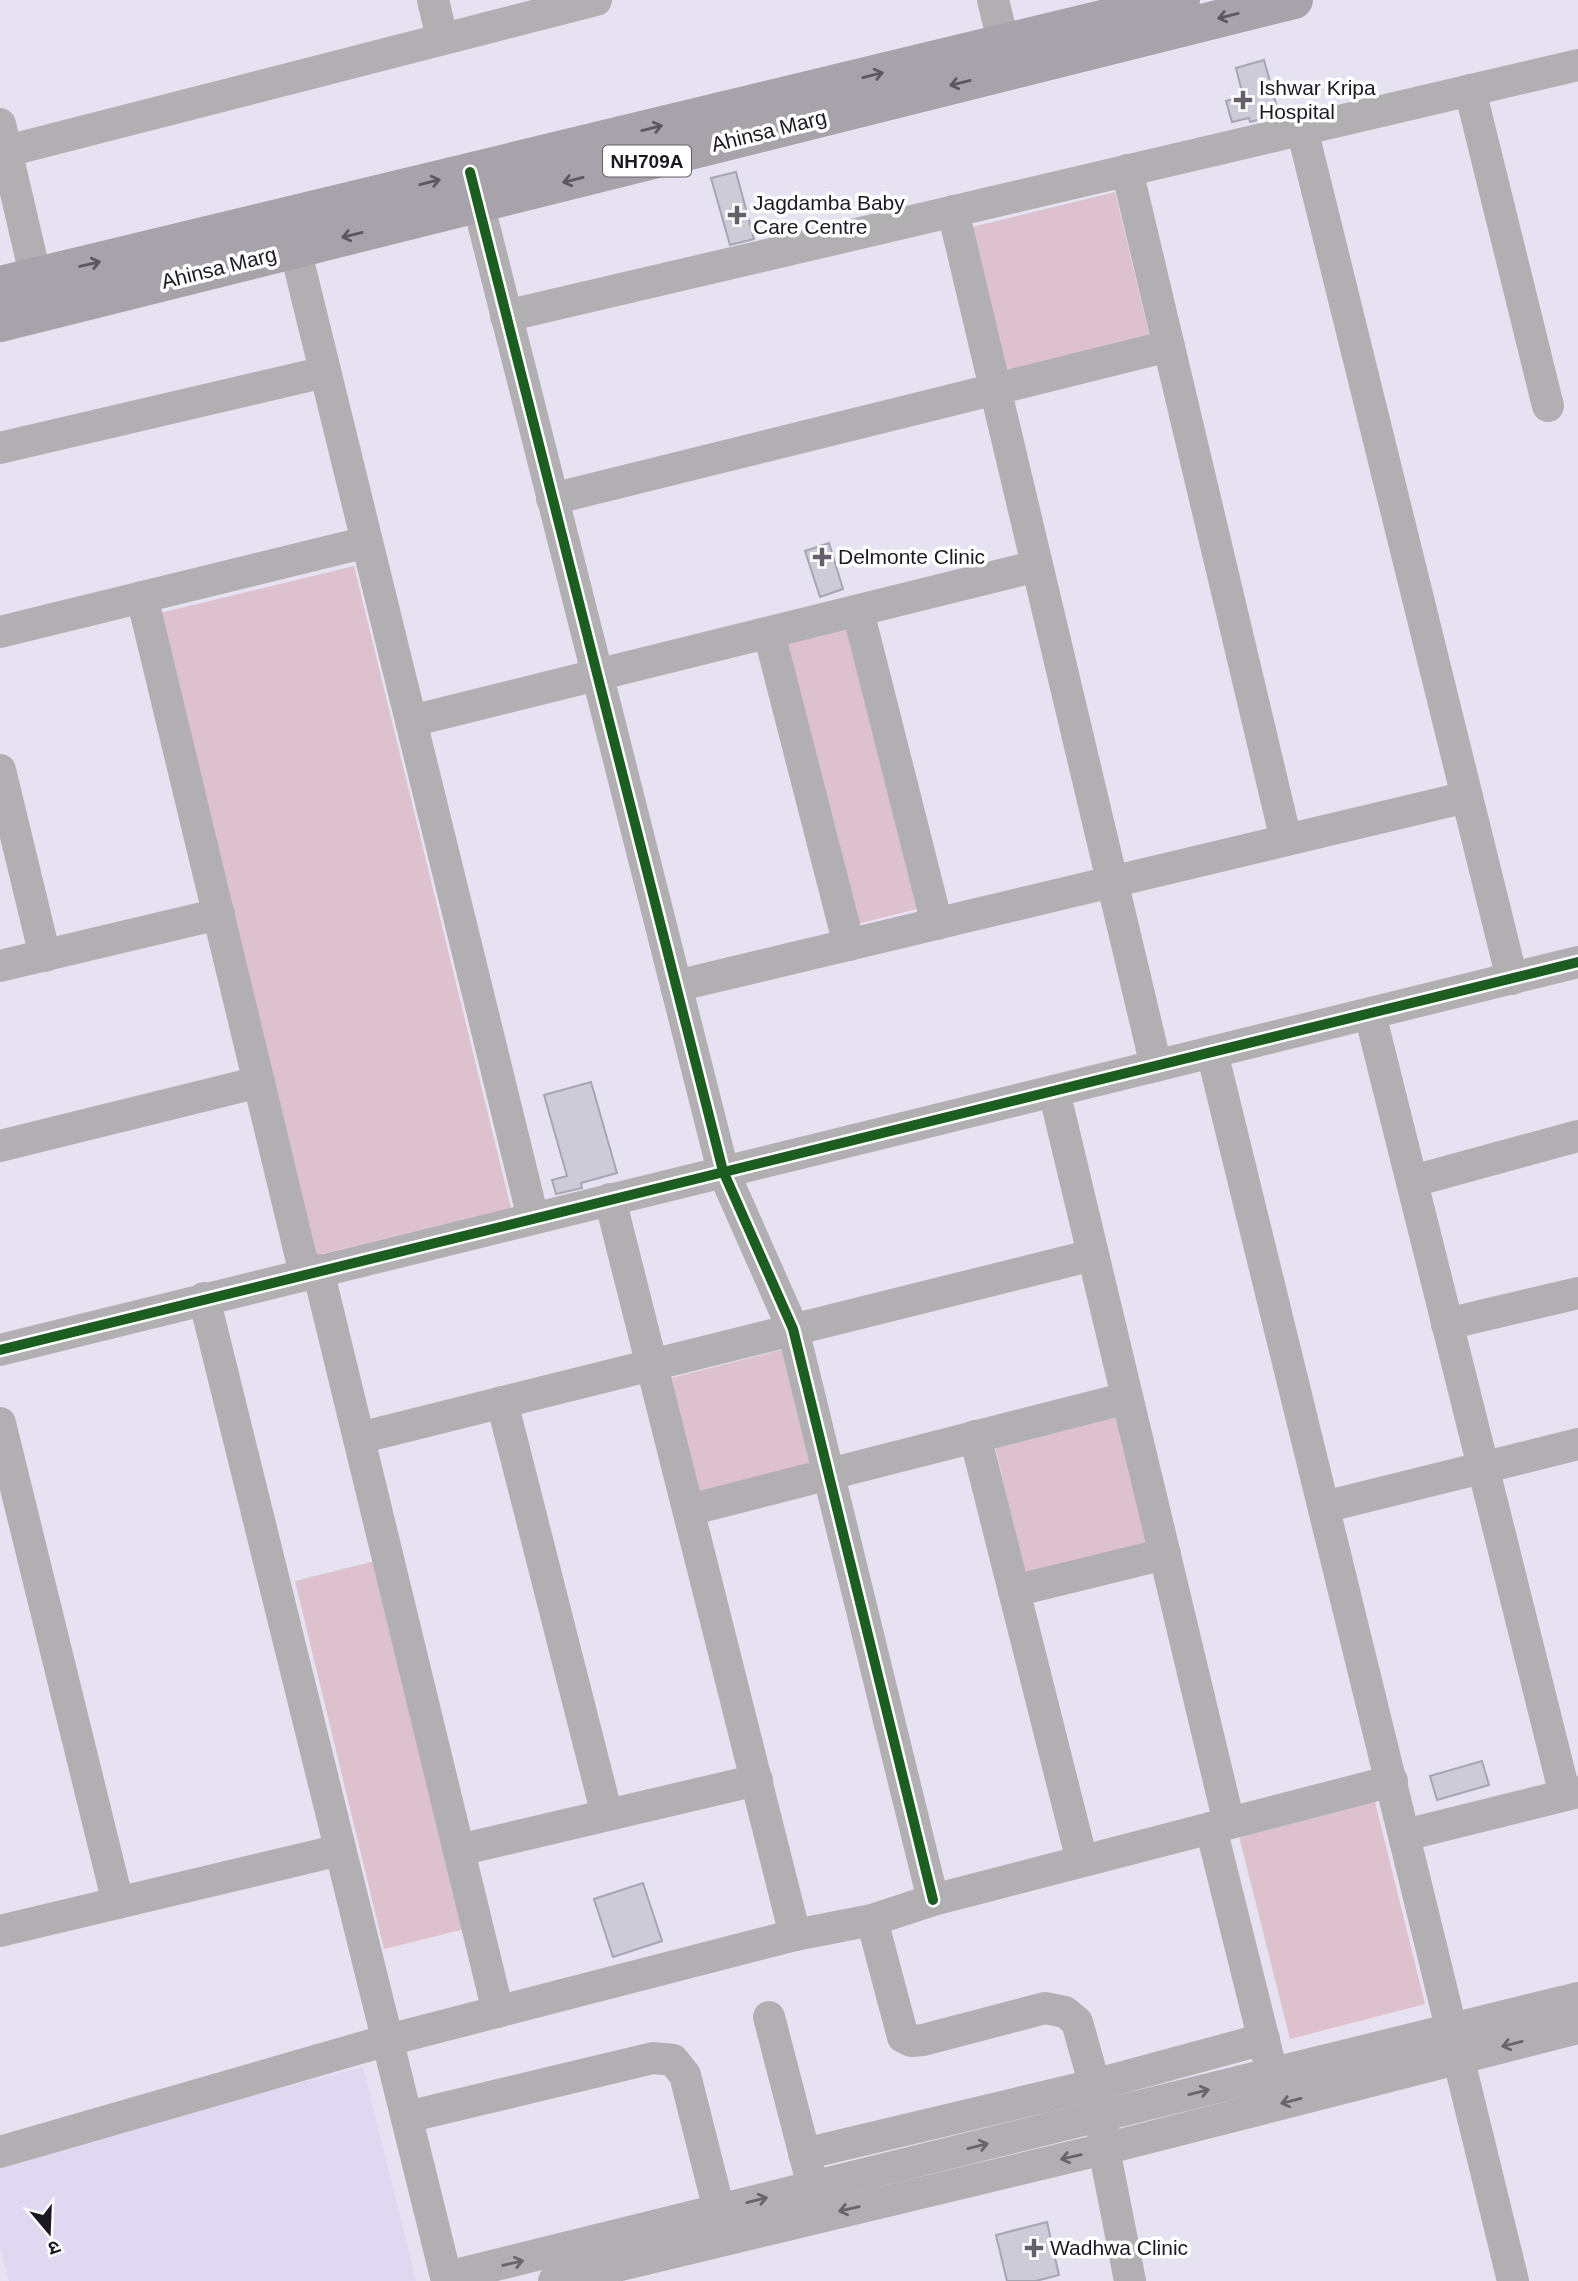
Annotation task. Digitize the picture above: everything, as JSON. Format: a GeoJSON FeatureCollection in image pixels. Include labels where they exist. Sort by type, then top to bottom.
{"type":"FeatureCollection","features":[{"type":"Feature","properties":{"kind":"highway","name":"Ahinsa Marg"},"geometry":{"type":"LineString","coordinates":[[1007,57],[1181,0]]}},
{"type":"Feature","properties":{"kind":"highway","name":"Ahinsa Marg"},"geometry":{"type":"LineString","coordinates":[[0,323],[26,292],[291,233],[1007,57],[1294,0]]}},
{"type":"Feature","properties":{"kind":"street"},"geometry":{"type":"LineString","coordinates":[[433,0],[442,37]]}},
{"type":"Feature","properties":{"kind":"street"},"geometry":{"type":"LineString","coordinates":[[26,292],[3,138],[596,0]]}},
{"type":"Feature","properties":{"kind":"street"},"geometry":{"type":"LineString","coordinates":[[993,0],[1007,57]]}},
{"type":"Feature","properties":{"kind":"street"},"geometry":{"type":"LineString","coordinates":[[506,316],[1578,65]]}},
{"type":"Feature","properties":{"kind":"street"},"geometry":{"type":"LineString","coordinates":[[1470,90],[1548,407]]}},
{"type":"Feature","properties":{"kind":"street"},"geometry":{"type":"LineString","coordinates":[[1302,129],[1512,979]]}},
{"type":"Feature","properties":{"kind":"street"},"geometry":{"type":"LineString","coordinates":[[1127,170],[1286,841]]}},
{"type":"Feature","properties":{"kind":"street"},"geometry":{"type":"LineString","coordinates":[[474,188],[723,1171],[793,1329],[933,1900]]}},
{"type":"Feature","properties":{"kind":"street"},"geometry":{"type":"LineString","coordinates":[[953,211],[1156,1066]]}},
{"type":"Feature","properties":{"kind":"street"},"geometry":{"type":"LineString","coordinates":[[291,233],[533,1218]]}},
{"type":"Feature","properties":{"kind":"street"},"geometry":{"type":"LineString","coordinates":[[552,499],[1169,346]]}},
{"type":"Feature","properties":{"kind":"street"},"geometry":{"type":"LineString","coordinates":[[0,448],[325,372]]}},
{"type":"Feature","properties":{"kind":"street"},"geometry":{"type":"LineString","coordinates":[[0,632],[367,542]]}},
{"type":"Feature","properties":{"kind":"street"},"geometry":{"type":"LineString","coordinates":[[411,721],[1037,566]]}},
{"type":"Feature","properties":{"kind":"street"},"geometry":{"type":"LineString","coordinates":[[142,597],[259,1082],[359,1438],[498,2012]]}},
{"type":"Feature","properties":{"kind":"street"},"geometry":{"type":"LineString","coordinates":[[859,611],[937,924]]}},
{"type":"Feature","properties":{"kind":"street"},"geometry":{"type":"LineString","coordinates":[[769,633],[849,945]]}},
{"type":"Feature","properties":{"kind":"street"},"geometry":{"type":"LineString","coordinates":[[0,770],[45,956]]}},
{"type":"Feature","properties":{"kind":"street"},"geometry":{"type":"LineString","coordinates":[[676,986],[1467,797]]}},
{"type":"Feature","properties":{"kind":"street"},"geometry":{"type":"LineString","coordinates":[[0,966],[219,915]]}},
{"type":"Feature","properties":{"kind":"street"},"geometry":{"type":"LineString","coordinates":[[0,1350],[1578,962]]}},
{"type":"Feature","properties":{"kind":"street"},"geometry":{"type":"LineString","coordinates":[[1370,1013],[1483,1467],[1571,1794],[1405,1835]]}},
{"type":"Feature","properties":{"kind":"street"},"geometry":{"type":"LineString","coordinates":[[1212,1052],[1513,2281]]}},
{"type":"Feature","properties":{"kind":"street"},"geometry":{"type":"LineString","coordinates":[[0,1146],[259,1082]]}},
{"type":"Feature","properties":{"kind":"street"},"geometry":{"type":"LineString","coordinates":[[1054,1091],[1165,1554],[1273,2074]]}},
{"type":"Feature","properties":{"kind":"street"},"geometry":{"type":"LineString","coordinates":[[1412,1181],[1578,1136]]}},
{"type":"Feature","properties":{"kind":"street"},"geometry":{"type":"LineString","coordinates":[[610,1199],[795,1935]]}},
{"type":"Feature","properties":{"kind":"street"},"geometry":{"type":"LineString","coordinates":[[359,1438],[1093,1255]]}},
{"type":"Feature","properties":{"kind":"street"},"geometry":{"type":"LineString","coordinates":[[1447,1324],[1578,1293]]}},
{"type":"Feature","properties":{"kind":"street"},"geometry":{"type":"LineString","coordinates":[[204,1298],[447,2279],[525,2261],[1104,2149],[1456,2043],[1578,1998]]}},
{"type":"Feature","properties":{"kind":"street"},"geometry":{"type":"LineString","coordinates":[[689,1510],[1127,1398]]}},
{"type":"Feature","properties":{"kind":"street"},"geometry":{"type":"LineString","coordinates":[[502,1402],[607,1815]]}},
{"type":"Feature","properties":{"kind":"street"},"geometry":{"type":"LineString","coordinates":[[0,1423],[118,1903]]}},
{"type":"Feature","properties":{"kind":"street"},"geometry":{"type":"LineString","coordinates":[[975,1436],[1082,1861]]}},
{"type":"Feature","properties":{"kind":"street"},"geometry":{"type":"LineString","coordinates":[[1324,1507],[1578,1444]]}},
{"type":"Feature","properties":{"kind":"street"},"geometry":{"type":"LineString","coordinates":[[1014,1591],[1165,1554]]}},
{"type":"Feature","properties":{"kind":"street"},"geometry":{"type":"LineString","coordinates":[[459,1850],[757,1780]]}},
{"type":"Feature","properties":{"kind":"street"},"geometry":{"type":"LineString","coordinates":[[0,2152],[388,2040],[795,1935],[872,1920],[933,1900],[1392,1781]]}},
{"type":"Feature","properties":{"kind":"street"},"geometry":{"type":"LineString","coordinates":[[0,1931],[340,1850]]}},
{"type":"Feature","properties":{"kind":"street"},"geometry":{"type":"LineString","coordinates":[[872,1920],[903,2037],[923,2040],[1045,2008],[1065,2012],[1077,2022],[1103,2115],[1104,2149],[1130,2281]]}},
{"type":"Feature","properties":{"kind":"street"},"geometry":{"type":"LineString","coordinates":[[769,2017],[813,2187]]}},
{"type":"Feature","properties":{"kind":"street"},"geometry":{"type":"LineString","coordinates":[[554,2281],[722,2224],[813,2187],[1103,2115],[1273,2074],[1456,2043],[1578,2028]]}},
{"type":"Feature","properties":{"kind":"street"},"geometry":{"type":"LineString","coordinates":[[804,2154],[1094,2085],[1264,2039]]}},
{"type":"Feature","properties":{"kind":"street"},"geometry":{"type":"LineString","coordinates":[[407,2117],[653,2058],[673,2060],[684,2075],[722,2224]]}},
{"type":"Feature","properties":{"kind":"shaded area"},"geometry":{"type":"Polygon","coordinates":[[[1115,192],[1151,342],[1004,377],[968,228],[1115,192]]]}},
{"type":"Feature","properties":{"kind":"shaded area"},"geometry":{"type":"Polygon","coordinates":[[[354,566],[511,1208],[317,1255],[160,613],[354,566]]]}},
{"type":"Feature","properties":{"kind":"shaded area"},"geometry":{"type":"Polygon","coordinates":[[[851,622],[921,908],[853,925],[782,639],[851,622]]]}},
{"type":"Feature","properties":{"kind":"shaded area"},"geometry":{"type":"Polygon","coordinates":[[[784,1349],[813,1465],[700,1494],[671,1378],[784,1349]]]}},
{"type":"Feature","properties":{"kind":"shaded area"},"geometry":{"type":"Polygon","coordinates":[[[1121,1416],[1152,1547],[1025,1577],[995,1446],[1121,1416]]]}},
{"type":"Feature","properties":{"kind":"shaded area"},"geometry":{"type":"Polygon","coordinates":[[[375,1561],[465,1929],[384,1949],[295,1581],[375,1561]]]}},
{"type":"Feature","properties":{"kind":"shaded area"},"geometry":{"type":"Polygon","coordinates":[[[1374,1798],[1425,2004],[1290,2039],[1238,1832],[1374,1798]]]}},
{"type":"Feature","properties":{"kind":"shaded area"},"geometry":{"type":"Polygon","coordinates":[[[363,2067],[416,2281],[9,2281],[0,2247],[0,2158],[363,2067]]]}},
{"type":"Feature","properties":{"kind":"building"},"geometry":{"type":"Polygon","coordinates":[[[1264,60],[1279,114],[1250,122],[1249,118],[1232,122],[1226,101],[1243,96],[1236,68],[1264,60]]]}},
{"type":"Feature","properties":{"kind":"building"},"geometry":{"type":"Polygon","coordinates":[[[736,172],[754,239],[730,245],[711,178],[736,172]]]}},
{"type":"Feature","properties":{"kind":"building"},"geometry":{"type":"Polygon","coordinates":[[[829,543],[843,589],[820,597],[805,551],[829,543]]]}},
{"type":"Feature","properties":{"kind":"building"},"geometry":{"type":"Polygon","coordinates":[[[591,1082],[617,1173],[581,1183],[582,1188],[556,1194],[552,1180],[567,1176],[544,1095],[591,1082]]]}},
{"type":"Feature","properties":{"kind":"building"},"geometry":{"type":"Polygon","coordinates":[[[1482,1761],[1489,1785],[1437,1800],[1430,1776],[1482,1761]]]}},
{"type":"Feature","properties":{"kind":"building"},"geometry":{"type":"Polygon","coordinates":[[[643,1883],[662,1941],[613,1957],[594,1899],[643,1883]]]}},
{"type":"Feature","properties":{"kind":"building"},"geometry":{"type":"Polygon","coordinates":[[[1047,2222],[1059,2275],[1036,2281],[1007,2281],[996,2235],[1047,2222]]]}},
{"type":"Feature","properties":{"kind":"cycle path"},"geometry":{"type":"LineString","coordinates":[[470,172],[723,1171],[793,1329],[933,1900]]}},
{"type":"Feature","properties":{"kind":"cycle path"},"geometry":{"type":"LineString","coordinates":[[0,1350],[1578,962]]}},
{"type":"Feature","properties":{"kind":"place","name":"Ishwar Kripa Hospital"},"geometry":{"type":"Point","coordinates":[1243,100]}},
{"type":"Feature","properties":{"kind":"place","name":"Jagdamba Baby Care Centre"},"geometry":{"type":"Point","coordinates":[737,215]}},
{"type":"Feature","properties":{"kind":"place","name":"Delmonte Clinic"},"geometry":{"type":"Point","coordinates":[822,557]}},
{"type":"Feature","properties":{"kind":"place","name":"Wadhwa Clinic"},"geometry":{"type":"Point","coordinates":[1034,2248]}}]}
